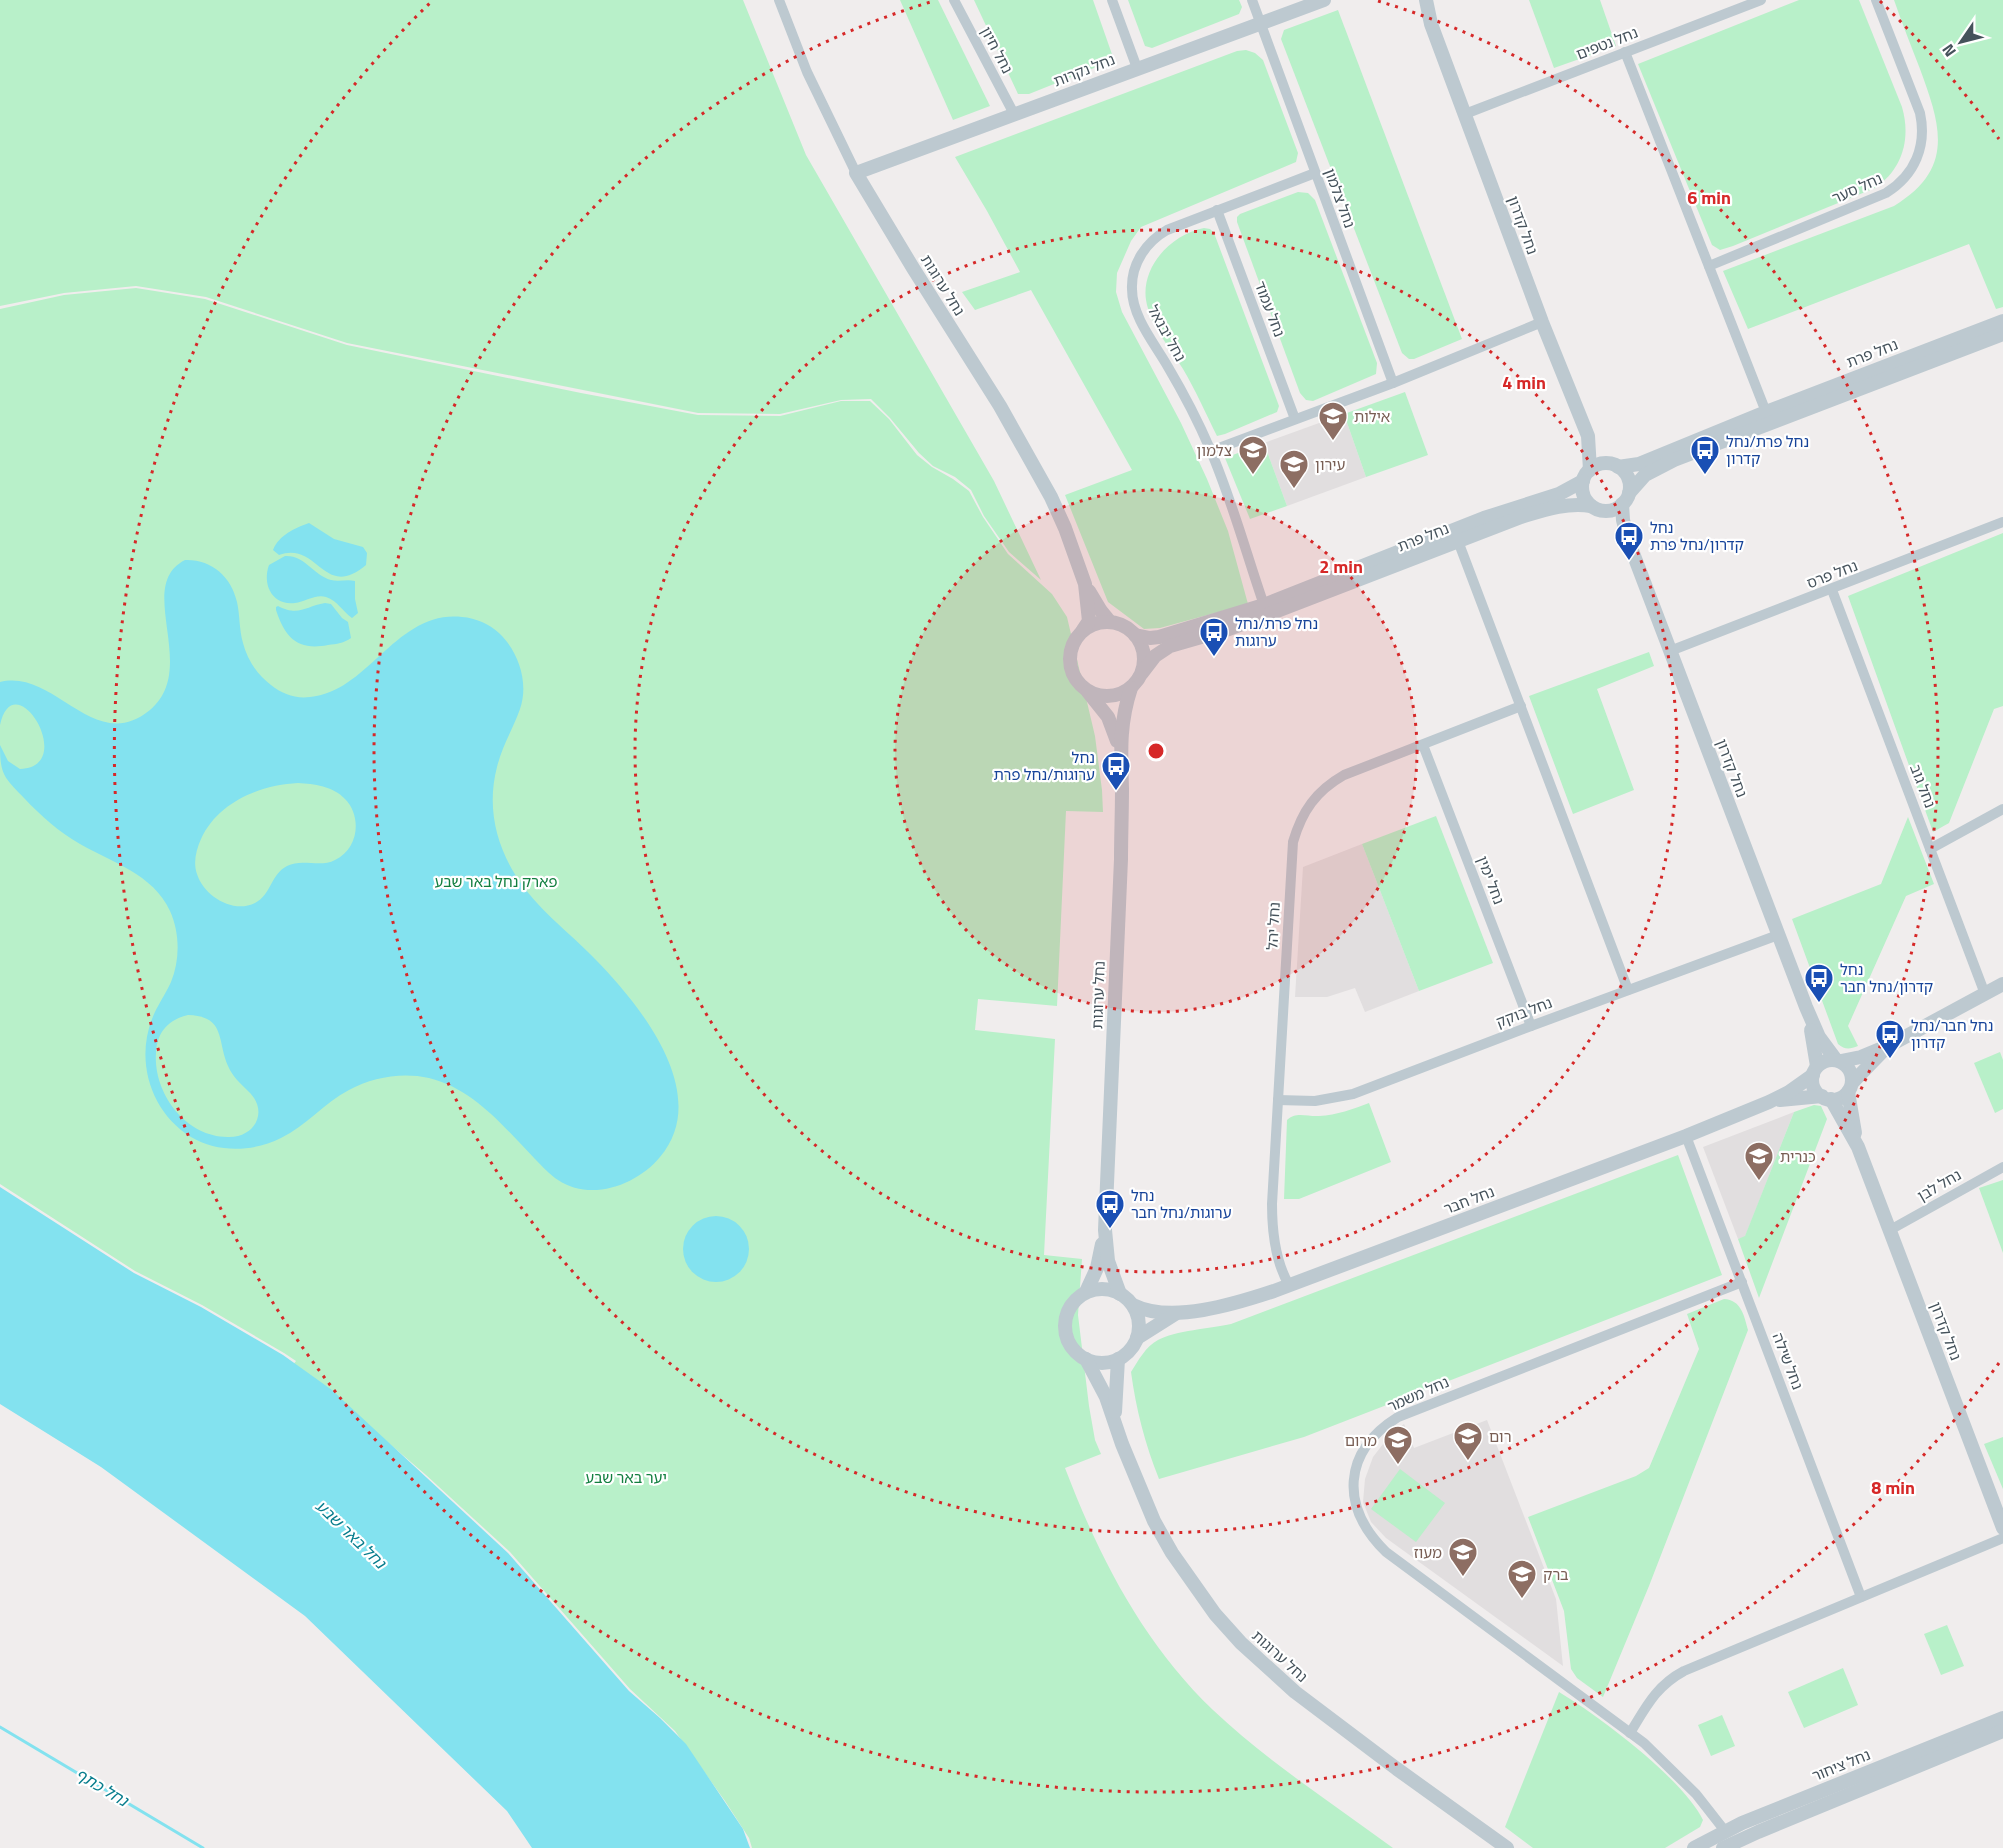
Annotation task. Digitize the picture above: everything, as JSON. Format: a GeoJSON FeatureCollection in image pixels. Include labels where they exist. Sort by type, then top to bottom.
{"type":"FeatureCollection","features":[{"type":"Feature","properties":{"kind":"street","name":"נחל ערוגות"},"geometry":{"type":"LineString","coordinates":[[779,0],[807,72],[856,173],[1000,406],[1035,467],[1065,528],[1085,584],[1110,622]]}},
{"type":"Feature","properties":{"kind":"street","name":"נחל חיון"},"geometry":{"type":"LineString","coordinates":[[954,0],[1014,114]]}},
{"type":"Feature","properties":{"kind":"street"},"geometry":{"type":"LineString","coordinates":[[1112,0],[1137,68]]}},
{"type":"Feature","properties":{"kind":"street"},"geometry":{"type":"LineString","coordinates":[[1252,0],[1260,23]]}},
{"type":"Feature","properties":{"kind":"street","name":"נחל נקרות"},"geometry":{"type":"LineString","coordinates":[[856,173],[1324,0]]}},
{"type":"Feature","properties":{"kind":"street","name":"נחל קדרון"},"geometry":{"type":"LineString","coordinates":[[1415,0],[1431,24],[1542,322],[1588,436],[1615,465]]}},
{"type":"Feature","properties":{"kind":"street","name":"נחל קדרון"},"geometry":{"type":"LineString","coordinates":[[1426,0],[1431,24]]}},
{"type":"Feature","properties":{"kind":"street","name":"נחל נטפים"},"geometry":{"type":"LineString","coordinates":[[1465,114],[1761,0]]}},
{"type":"Feature","properties":{"kind":"street","name":"נחל סער"},"geometry":{"type":"LineString","coordinates":[[1709,266],[1886,193],[1899,184],[1914,166],[1922,144],[1920,113],[1876,0]]}},
{"type":"Feature","properties":{"kind":"street","name":"נחל צלמון"},"geometry":{"type":"LineString","coordinates":[[1260,23],[1393,383]]}},
{"type":"Feature","properties":{"kind":"street"},"geometry":{"type":"LineString","coordinates":[[1625,52],[1766,411]]}},
{"type":"Feature","properties":{"kind":"street","name":"נחל יבנאל"},"geometry":{"type":"LineString","coordinates":[[1264,605],[1210,451],[1185,397],[1138,315],[1132,289],[1133,274],[1142,252],[1158,235],[1315,173]]}},
{"type":"Feature","properties":{"kind":"street","name":"נחל עמוד"},"geometry":{"type":"LineString","coordinates":[[1217,210],[1295,419]]}},
{"type":"Feature","properties":{"kind":"street","name":"נחל פרת"},"geometry":{"type":"LineString","coordinates":[[1615,465],[1639,464],[1766,411],[2003,321]]}},
{"type":"Feature","properties":{"kind":"street"},"geometry":{"type":"LineString","coordinates":[[1210,451],[1393,383],[1542,322]]}},
{"type":"Feature","properties":{"kind":"street","name":"נחל פרת"},"geometry":{"type":"LineString","coordinates":[[1626,498],[1645,475],[1674,460],[2003,334]]}},
{"type":"Feature","properties":{"kind":"street","name":"נחל קדרון"},"geometry":{"type":"LineString","coordinates":[[1586,475],[1588,436]]}},
{"type":"Feature","properties":{"kind":"street"},"geometry":{"type":"LineString","coordinates":[[1598,465],[1615,465],[1628,477],[1626,498],[1612,510],[1596,508],[1584,495],[1586,475],[1598,465]]}},
{"type":"Feature","properties":{"kind":"street","name":"נחל פרת"},"geometry":{"type":"LineString","coordinates":[[1135,635],[1150,638],[1171,635],[1264,605],[1484,518],[1559,494],[1586,475]]}},
{"type":"Feature","properties":{"kind":"street","name":"נחל קדרון"},"geometry":{"type":"LineString","coordinates":[[1626,498],[1623,520],[1628,540],[1806,1007],[1820,1037],[1838,1061]]}},
{"type":"Feature","properties":{"kind":"street","name":"נחל פרת"},"geometry":{"type":"LineString","coordinates":[[1142,673],[1155,656],[1170,646],[1229,629],[1502,524],[1551,508],[1573,504],[1596,508]]}},
{"type":"Feature","properties":{"kind":"street","name":"נחל קדרון"},"geometry":{"type":"LineString","coordinates":[[1596,508],[1619,528],[1628,540]]}},
{"type":"Feature","properties":{"kind":"street","name":"נחל פרס"},"geometry":{"type":"LineString","coordinates":[[1670,651],[2003,522]]}},
{"type":"Feature","properties":{"kind":"street"},"geometry":{"type":"LineString","coordinates":[[1458,541],[1628,990]]}},
{"type":"Feature","properties":{"kind":"street","name":"נחל ערוגות"},"geometry":{"type":"LineString","coordinates":[[1083,630],[1089,621],[1085,584]]}},
{"type":"Feature","properties":{"kind":"street","name":"נחל גוב"},"geometry":{"type":"LineString","coordinates":[[1832,590],[1985,993]]}},
{"type":"Feature","properties":{"kind":"street"},"geometry":{"type":"LineString","coordinates":[[1110,622],[1124,626],[1135,635],[1141,645],[1144,656],[1142,673],[1131,688],[1123,693],[1106,697],[1088,692],[1073,676],[1070,664],[1072,645],[1083,630],[1093,624],[1110,622]]}},
{"type":"Feature","properties":{"kind":"street","name":"נחל ערוגות"},"geometry":{"type":"LineString","coordinates":[[1120,1294],[1108,1261],[1105,1230],[1121,859],[1122,717],[1131,688]]}},
{"type":"Feature","properties":{"kind":"street","name":"נחל ערוגות"},"geometry":{"type":"LineString","coordinates":[[1088,692],[1108,717],[1115,733],[1122,762]]}},
{"type":"Feature","properties":{"kind":"street","name":"נחל יהל"},"geometry":{"type":"LineString","coordinates":[[1289,1285],[1277,1256],[1272,1221],[1293,842],[1298,824],[1306,808],[1317,795],[1344,775],[1521,706]]}},
{"type":"Feature","properties":{"kind":"street","name":"נחל ימין"},"geometry":{"type":"LineString","coordinates":[[1423,745],[1531,1026]]}},
{"type":"Feature","properties":{"kind":"street"},"geometry":{"type":"LineString","coordinates":[[1930,849],[2003,808]]}},
{"type":"Feature","properties":{"kind":"street","name":"נחל בוקק"},"geometry":{"type":"LineString","coordinates":[[1278,1100],[1322,1100],[1353,1094],[1778,935]]}},
{"type":"Feature","properties":{"kind":"street"},"geometry":{"type":"LineString","coordinates":[[1890,1045],[1840,1098],[1826,1098],[1813,1085],[1815,1071],[1826,1061],[1861,1057],[1890,1045],[2003,984]]}},
{"type":"Feature","properties":{"kind":"street","name":"נחל קדרון"},"geometry":{"type":"LineString","coordinates":[[1806,1007],[1815,1071]]}},
{"type":"Feature","properties":{"kind":"street"},"geometry":{"type":"LineString","coordinates":[[1838,1061],[1849,1068],[1850,1087]]}},
{"type":"Feature","properties":{"kind":"street","name":"נחל חבר"},"geometry":{"type":"LineString","coordinates":[[1133,1305],[1146,1311],[1176,1313],[1231,1303],[1289,1285],[1686,1136],[1789,1092],[1815,1071]]}},
{"type":"Feature","properties":{"kind":"street","name":"נחל קדרון"},"geometry":{"type":"LineString","coordinates":[[1850,1087],[1858,1147]]}},
{"type":"Feature","properties":{"kind":"street","name":"נחל קדרון"},"geometry":{"type":"LineString","coordinates":[[1826,1098],[1858,1147],[2003,1528]]}},
{"type":"Feature","properties":{"kind":"street","name":"נחל חבר"},"geometry":{"type":"LineString","coordinates":[[1769,1102],[1826,1098]]}},
{"type":"Feature","properties":{"kind":"street","name":"נחל שילה"},"geometry":{"type":"LineString","coordinates":[[1686,1136],[1861,1597]]}},
{"type":"Feature","properties":{"kind":"street","name":"נחל לבן"},"geometry":{"type":"LineString","coordinates":[[1890,1230],[2003,1167]]}},
{"type":"Feature","properties":{"kind":"street","name":"נחל ערוגות"},"geometry":{"type":"LineString","coordinates":[[1086,1292],[1097,1268],[1105,1230]]}},
{"type":"Feature","properties":{"kind":"street","name":"נחל משמר"},"geometry":{"type":"LineString","coordinates":[[1725,1831],[1696,1794],[1655,1753],[1630,1732],[1386,1552],[1362,1521],[1353,1496],[1353,1482],[1356,1466],[1368,1443],[1398,1417],[1742,1282]]}},
{"type":"Feature","properties":{"kind":"street"},"geometry":{"type":"LineString","coordinates":[[1103,1289],[1120,1294],[1133,1305],[1139,1322],[1137,1338],[1132,1348],[1118,1359],[1103,1363],[1086,1359],[1069,1343],[1065,1326],[1069,1309],[1076,1299],[1086,1292],[1103,1289]]}},
{"type":"Feature","properties":{"kind":"street","name":"נחל חבר"},"geometry":{"type":"LineString","coordinates":[[1137,1338],[1176,1313]]}},
{"type":"Feature","properties":{"kind":"street","name":"נחל ערוגות"},"geometry":{"type":"LineString","coordinates":[[1086,1359],[1114,1417],[1122,1444],[1154,1521],[1172,1553],[1215,1614],[1241,1643],[1304,1699],[1507,1848]]}},
{"type":"Feature","properties":{"kind":"street","name":"נחל ערוגות"},"geometry":{"type":"LineString","coordinates":[[1114,1417],[1118,1359]]}},
{"type":"Feature","properties":{"kind":"street"},"geometry":{"type":"LineString","coordinates":[[1630,1732],[1656,1692],[1673,1676],[2003,1538]]}},
{"type":"Feature","properties":{"kind":"street","name":"נחל ציחור"},"geometry":{"type":"LineString","coordinates":[[1694,1848],[1725,1831],[2003,1718]]}},
{"type":"Feature","properties":{"kind":"street","name":"נחל ציחור"},"geometry":{"type":"LineString","coordinates":[[1724,1848],[2003,1731]]}},
{"type":"Feature","properties":{"kind":"shaded area"},"geometry":{"type":"Polygon","coordinates":[[[1344,414],[1366,477],[1287,506],[1264,443],[1344,414]]]}},
{"type":"Feature","properties":{"kind":"shaded area"},"geometry":{"type":"Polygon","coordinates":[[[1362,844],[1419,991],[1365,1012],[1355,988],[1327,997],[1295,997],[1303,867],[1362,844]]]}},
{"type":"Feature","properties":{"kind":"shaded area"},"geometry":{"type":"Polygon","coordinates":[[[1794,1112],[1745,1237],[1738,1239],[1703,1147],[1794,1112]]]}},
{"type":"Feature","properties":{"kind":"shaded area"},"geometry":{"type":"Polygon","coordinates":[[[1487,1420],[1556,1599],[1563,1666],[1386,1538],[1371,1522],[1363,1502],[1365,1479],[1373,1457],[1390,1435],[1404,1424],[1414,1448],[1487,1420]]]}},
{"type":"Feature","properties":{"kind":"green space"},"geometry":{"type":"Polygon","coordinates":[[[0,0],[743,0],[806,155],[994,481],[1041,580],[1009,552],[984,516],[971,490],[955,477],[933,466],[871,399],[841,400],[780,414],[698,413],[347,343],[206,297],[136,286],[64,293],[0,306],[0,0]]]}},
{"type":"Feature","properties":{"kind":"green space"},"geometry":{"type":"Polygon","coordinates":[[[900,0],[938,0],[990,106],[953,120],[900,0]]]}},
{"type":"Feature","properties":{"kind":"green space"},"geometry":{"type":"Polygon","coordinates":[[[974,0],[1093,0],[1114,60],[1029,94],[1018,94],[974,0]]]}},
{"type":"Feature","properties":{"kind":"green space"},"geometry":{"type":"Polygon","coordinates":[[[1128,0],[1239,0],[1242,7],[1239,14],[1152,48],[1145,46],[1128,0]]]}},
{"type":"Feature","properties":{"kind":"green space"},"geometry":{"type":"Polygon","coordinates":[[[1529,0],[1600,0],[1616,46],[1554,68],[1529,0]]]}},
{"type":"Feature","properties":{"kind":"green space"},"geometry":{"type":"Polygon","coordinates":[[[1799,0],[1859,0],[1902,107],[1906,130],[1902,152],[1892,172],[1875,188],[1720,250],[1712,245],[1638,64],[1799,0]]]}},
{"type":"Feature","properties":{"kind":"green space"},"geometry":{"type":"Polygon","coordinates":[[[1894,0],[2003,0],[2003,307],[1996,309],[1969,244],[1748,329],[1723,271],[1894,206],[1913,192],[1927,177],[1935,161],[1938,145],[1933,109],[1894,0]]]}},
{"type":"Feature","properties":{"kind":"green space"},"geometry":{"type":"Polygon","coordinates":[[[1338,10],[1462,339],[1414,359],[1409,359],[1402,353],[1281,39],[1284,30],[1338,10]]]}},
{"type":"Feature","properties":{"kind":"green space"},"geometry":{"type":"Polygon","coordinates":[[[1246,50],[1255,53],[1263,60],[1298,153],[1296,162],[1141,227],[1131,241],[1117,273],[1116,292],[1122,312],[1181,423],[1207,479],[1228,531],[1248,604],[1160,628],[1144,629],[1108,602],[1065,495],[1132,470],[1031,290],[975,310],[962,292],[1020,272],[955,157],[1237,51],[1246,50]]]}},
{"type":"Feature","properties":{"kind":"green space"},"geometry":{"type":"Polygon","coordinates":[[[1298,192],[1308,193],[1315,200],[1377,363],[1376,374],[1313,401],[1306,400],[1300,393],[1237,222],[1240,214],[1298,192]]]}},
{"type":"Feature","properties":{"kind":"green space"},"geometry":{"type":"Polygon","coordinates":[[[1204,228],[1214,233],[1279,406],[1277,412],[1217,436],[1188,377],[1156,328],[1146,300],[1148,275],[1161,254],[1181,237],[1204,228]]]}},
{"type":"Feature","properties":{"kind":"green space","name":"פארק נחל באר שבע"},"geometry":{"type":"Polygon","coordinates":[[[136,288],[205,299],[347,345],[698,415],[780,416],[841,401],[870,401],[889,419],[917,455],[969,491],[1008,554],[1052,594],[1067,617],[1095,736],[1103,812],[1066,811],[1057,1006],[978,999],[975,1030],[1055,1039],[1044,1255],[1082,1259],[1078,1315],[1089,1406],[1095,1440],[1101,1454],[1065,1468],[1108,1566],[1144,1627],[1188,1684],[1213,1710],[1256,1747],[1393,1848],[752,1848],[749,1838],[725,1801],[675,1731],[630,1689],[510,1552],[426,1475],[349,1409],[292,1366],[296,1361],[202,1305],[135,1271],[0,1184],[0,309],[64,295],[136,288]]]}},
{"type":"Feature","properties":{"kind":"green space"},"geometry":{"type":"Polygon","coordinates":[[[1405,392],[1428,455],[1366,477],[1344,414],[1405,392]]]}},
{"type":"Feature","properties":{"kind":"green space"},"geometry":{"type":"Polygon","coordinates":[[[1264,443],[1287,506],[1250,519],[1225,458],[1264,443]]]}},
{"type":"Feature","properties":{"kind":"green space"},"geometry":{"type":"Polygon","coordinates":[[[2003,533],[2003,706],[1994,709],[1949,823],[1933,832],[1848,596],[2003,533]]]}},
{"type":"Feature","properties":{"kind":"green space"},"geometry":{"type":"Polygon","coordinates":[[[1649,652],[1654,666],[1597,689],[1634,790],[1573,814],[1529,696],[1649,652]]]}},
{"type":"Feature","properties":{"kind":"green space"},"geometry":{"type":"Polygon","coordinates":[[[1436,816],[1493,963],[1419,991],[1362,844],[1436,816]]]}},
{"type":"Feature","properties":{"kind":"green space"},"geometry":{"type":"Polygon","coordinates":[[[1908,817],[1934,884],[1906,896],[1848,1026],[1858,1046],[1845,1048],[1838,1044],[1792,919],[1881,884],[1908,817]]]}},
{"type":"Feature","properties":{"kind":"green space"},"geometry":{"type":"Polygon","coordinates":[[[2000,1052],[2003,1060],[2003,1109],[1995,1113],[1974,1063],[2000,1052]]]}},
{"type":"Feature","properties":{"kind":"green space"},"geometry":{"type":"Polygon","coordinates":[[[1369,1103],[1391,1162],[1299,1199],[1284,1199],[1287,1120],[1298,1115],[1332,1114],[1369,1103]]]}},
{"type":"Feature","properties":{"kind":"green space"},"geometry":{"type":"Polygon","coordinates":[[[1814,1105],[1821,1106],[1827,1119],[1759,1298],[1738,1239],[1745,1236],[1794,1112],[1814,1105]]]}},
{"type":"Feature","properties":{"kind":"green space"},"geometry":{"type":"Polygon","coordinates":[[[1678,1155],[1722,1275],[1304,1437],[1159,1479],[1149,1453],[1131,1372],[1154,1343],[1173,1334],[1231,1324],[1678,1155]]]}},
{"type":"Feature","properties":{"kind":"green space"},"geometry":{"type":"Polygon","coordinates":[[[2003,1180],[2003,1253],[1979,1188],[2003,1180]]]}},
{"type":"Feature","properties":{"kind":"green space"},"geometry":{"type":"Polygon","coordinates":[[[1724,1299],[1738,1305],[1748,1330],[1649,1586],[1603,1697],[1577,1678],[1571,1669],[1564,1611],[1528,1517],[1636,1476],[1649,1468],[1699,1349],[1687,1314],[1724,1299]]]}},
{"type":"Feature","properties":{"kind":"green space"},"geometry":{"type":"Polygon","coordinates":[[[2003,1437],[2003,1489],[1984,1444],[2003,1437]]]}},
{"type":"Feature","properties":{"kind":"green space"},"geometry":{"type":"Polygon","coordinates":[[[1400,1469],[1445,1503],[1416,1542],[1371,1509],[1400,1469]]]}},
{"type":"Feature","properties":{"kind":"green space"},"geometry":{"type":"Polygon","coordinates":[[[1947,1625],[1964,1666],[1941,1675],[1924,1634],[1947,1625]]]}},
{"type":"Feature","properties":{"kind":"green space"},"geometry":{"type":"Polygon","coordinates":[[[1843,1668],[1858,1705],[1804,1728],[1788,1692],[1843,1668]]]}},
{"type":"Feature","properties":{"kind":"green space"},"geometry":{"type":"Polygon","coordinates":[[[1559,1692],[1617,1732],[1678,1786],[1703,1820],[1700,1827],[1665,1848],[1533,1848],[1505,1827],[1559,1692]]]}},
{"type":"Feature","properties":{"kind":"green space"},"geometry":{"type":"Polygon","coordinates":[[[1722,1715],[1735,1746],[1711,1756],[1698,1725],[1722,1715]]]}},
{"type":"Feature","properties":{"kind":"water"},"geometry":{"type":"Polygon","coordinates":[[[309,523],[334,539],[363,547],[367,553],[366,565],[352,574],[340,577],[330,574],[303,556],[292,553],[279,555],[273,550],[283,536],[309,523]]]}},
{"type":"Feature","properties":{"kind":"water"},"geometry":{"type":"Polygon","coordinates":[[[285,556],[304,562],[331,580],[355,581],[358,613],[352,618],[334,601],[326,597],[295,603],[280,601],[268,586],[267,572],[269,565],[285,556]]]}},
{"type":"Feature","properties":{"kind":"water"},"geometry":{"type":"Polygon","coordinates":[[[185,560],[194,560],[211,566],[225,577],[237,602],[242,638],[250,661],[266,681],[289,695],[310,697],[331,692],[367,668],[400,638],[419,626],[439,618],[462,617],[477,620],[487,624],[506,641],[520,668],[523,679],[523,699],[502,752],[494,781],[493,809],[503,850],[524,888],[632,1000],[664,1052],[675,1079],[679,1106],[674,1132],[660,1157],[639,1176],[599,1190],[585,1190],[571,1186],[549,1173],[500,1122],[474,1100],[445,1083],[419,1076],[388,1077],[358,1086],[331,1101],[290,1133],[270,1143],[247,1148],[224,1148],[201,1142],[177,1127],[166,1115],[150,1086],[145,1053],[152,1019],[171,982],[176,965],[178,946],[176,928],[170,911],[163,898],[143,879],[65,834],[37,811],[4,775],[0,745],[8,761],[20,769],[37,764],[44,752],[43,737],[37,722],[28,710],[17,705],[7,708],[0,725],[0,682],[20,681],[39,687],[92,718],[111,723],[130,721],[150,710],[164,693],[169,672],[170,651],[165,588],[171,572],[185,560]],[[298,783],[269,787],[242,798],[218,815],[208,826],[198,848],[195,865],[201,882],[220,901],[238,906],[255,903],[287,866],[299,863],[329,862],[343,855],[349,848],[356,823],[354,814],[345,799],[329,788],[298,783]],[[188,1015],[169,1024],[161,1033],[156,1053],[160,1083],[175,1110],[199,1130],[213,1135],[238,1136],[246,1132],[257,1121],[258,1106],[230,1070],[214,1025],[200,1016],[188,1015]]]}},
{"type":"Feature","properties":{"kind":"water"},"geometry":{"type":"Polygon","coordinates":[[[325,603],[331,604],[348,622],[351,638],[340,643],[318,646],[301,644],[288,635],[276,610],[278,606],[297,611],[325,603]]]}},
{"type":"Feature","properties":{"kind":"water","name":"נחל באר שבע"},"geometry":{"type":"Polygon","coordinates":[[[0,1187],[134,1273],[201,1307],[283,1355],[332,1390],[508,1553],[629,1691],[686,1744],[743,1829],[750,1848],[532,1848],[507,1811],[305,1616],[101,1467],[0,1404],[0,1187]]]}},
{"type":"Feature","properties":{"kind":"water"},"geometry":{"type":"Polygon","coordinates":[[[716,1216],[729,1219],[739,1226],[746,1236],[749,1249],[746,1262],[739,1272],[729,1279],[716,1282],[703,1279],[693,1272],[686,1262],[683,1249],[686,1236],[693,1226],[703,1219],[716,1216]]]}},
{"type":"Feature","properties":{"kind":"waterway","name":"נחל כתף"},"geometry":{"type":"LineString","coordinates":[[0,1727],[203,1848]]}},
{"type":"Feature","properties":{"kind":"place","name":"אילות"},"geometry":{"type":"Point","coordinates":[1333,442]}},
{"type":"Feature","properties":{"kind":"place","name":"צלמון"},"geometry":{"type":"Point","coordinates":[1253,476]}},
{"type":"Feature","properties":{"kind":"place","name":"נחל פרת/נחל קדרון"},"geometry":{"type":"Point","coordinates":[1705,476]}},
{"type":"Feature","properties":{"kind":"place","name":"עירון"},"geometry":{"type":"Point","coordinates":[1294,490]}},
{"type":"Feature","properties":{"kind":"place","name":"נחל קדרון/נחל פרת"},"geometry":{"type":"Point","coordinates":[1629,562]}},
{"type":"Feature","properties":{"kind":"place","name":"נחל פרת/נחל ערוגות"},"geometry":{"type":"Point","coordinates":[1214,658]}},
{"type":"Feature","properties":{"kind":"place","name":"נחל ערוגות/נחל פרת"},"geometry":{"type":"Point","coordinates":[1116,792]}},
{"type":"Feature","properties":{"kind":"place","name":"נחל קדרון/נחל חבר"},"geometry":{"type":"Point","coordinates":[1819,1004]}},
{"type":"Feature","properties":{"kind":"place","name":"נחל חבר/נחל קדרון"},"geometry":{"type":"Point","coordinates":[1890,1060]}},
{"type":"Feature","properties":{"kind":"place","name":"כנרית"},"geometry":{"type":"Point","coordinates":[1759,1182]}},
{"type":"Feature","properties":{"kind":"place","name":"נחל ערוגות/נחל חבר"},"geometry":{"type":"Point","coordinates":[1110,1230]}},
{"type":"Feature","properties":{"kind":"place","name":"רום"},"geometry":{"type":"Point","coordinates":[1468,1462]}},
{"type":"Feature","properties":{"kind":"place","name":"מרום"},"geometry":{"type":"Point","coordinates":[1398,1466]}},
{"type":"Feature","properties":{"kind":"place","name":"מעוז"},"geometry":{"type":"Point","coordinates":[1463,1578]}},
{"type":"Feature","properties":{"kind":"place","name":"ברק"},"geometry":{"type":"Point","coordinates":[1522,1600]}},
{"type":"Feature","properties":{"kind":"park label","name":"יער באר שבע"},"geometry":{"type":"Point","coordinates":[626,1477]}}]}
